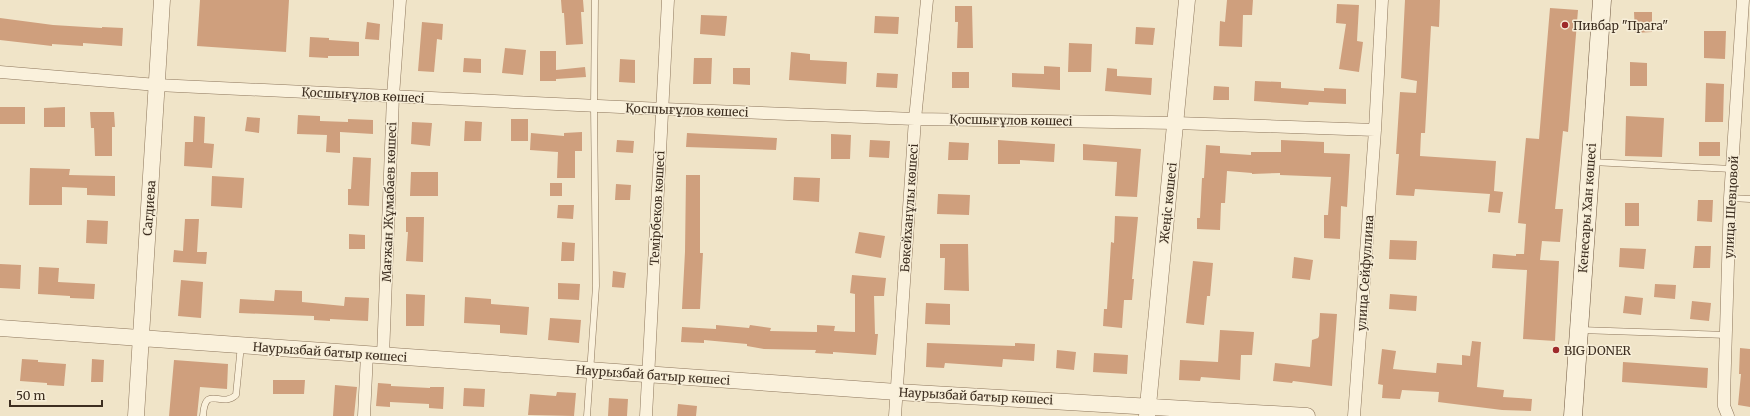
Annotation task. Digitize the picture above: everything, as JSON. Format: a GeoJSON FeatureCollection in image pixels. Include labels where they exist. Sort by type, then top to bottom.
{"type":"FeatureCollection","features":[{"type":"Feature","properties":{"kind":"main road","name":"Кенесары Хан көшесі"},"geometry":{"type":"LineString","coordinates":[[1572,416],[1602,0]]}},
{"type":"Feature","properties":{"kind":"street","name":"Сагдиева"},"geometry":{"type":"LineString","coordinates":[[136,416],[162,0]]}},
{"type":"Feature","properties":{"kind":"street","name":"Мағжан Жұмабаев көшесі"},"geometry":{"type":"LineString","coordinates":[[364,416],[375,355],[400,0]]}},
{"type":"Feature","properties":{"kind":"street","name":"Темірбеков көшесі"},"geometry":{"type":"LineString","coordinates":[[646,416],[668,0]]}},
{"type":"Feature","properties":{"kind":"street","name":"Бөкейханұлы көшесі"},"geometry":{"type":"LineString","coordinates":[[895,416],[915,119],[927,0]]}},
{"type":"Feature","properties":{"kind":"street","name":"Жеңіс көшесі"},"geometry":{"type":"LineString","coordinates":[[1148,411],[1187,0]]}},
{"type":"Feature","properties":{"kind":"street","name":"улица Сейфуллина"},"geometry":{"type":"LineString","coordinates":[[1354,416],[1375,130],[1382,0]]}},
{"type":"Feature","properties":{"kind":"street","name":"улица Шевцовой"},"geometry":{"type":"LineString","coordinates":[[1727,415],[1724,396],[1730,198],[1743,0]]}},
{"type":"Feature","properties":{"kind":"street","name":"Қосшығұлов көшесі"},"geometry":{"type":"LineString","coordinates":[[0,72],[157,85],[663,109],[915,119],[1176,123],[1375,130]]}},
{"type":"Feature","properties":{"kind":"street","name":"Наурызбай батыр көшесі"},"geometry":{"type":"LineString","coordinates":[[0,328],[1148,411],[1307,416]]}},
{"type":"Feature","properties":{"kind":"lane"},"geometry":{"type":"LineString","coordinates":[[587,416],[596,286],[594,106],[595,0]]}},
{"type":"Feature","properties":{"kind":"lane"},"geometry":{"type":"LineString","coordinates":[[1590,162],[1732,169]]}},
{"type":"Feature","properties":{"kind":"lane"},"geometry":{"type":"LineString","coordinates":[[1730,198],[1750,199]]}},
{"type":"Feature","properties":{"kind":"lane"},"geometry":{"type":"LineString","coordinates":[[1579,330],[1726,335]]}},
{"type":"Feature","properties":{"kind":"lane"},"geometry":{"type":"LineString","coordinates":[[203,416],[204,404],[206,400],[210,398],[230,399],[236,395],[241,345]]}},
{"type":"Feature","properties":{"kind":"building"},"geometry":{"type":"Polygon","coordinates":[[[200,0],[289,0],[286,52],[197,46],[200,0]]]}},
{"type":"Feature","properties":{"kind":"building"},"geometry":{"type":"Polygon","coordinates":[[[561,0],[583,0],[584,12],[581,12],[583,44],[566,45],[564,13],[562,13],[561,0]]]}},
{"type":"Feature","properties":{"kind":"building"},"geometry":{"type":"Polygon","coordinates":[[[1227,0],[1253,0],[1252,15],[1243,15],[1242,47],[1219,46],[1220,21],[1225,22],[1227,0]]]}},
{"type":"Feature","properties":{"kind":"building"},"geometry":{"type":"Polygon","coordinates":[[[1405,0],[1440,0],[1439,27],[1431,26],[1425,133],[1421,133],[1420,156],[1496,161],[1494,191],[1503,192],[1500,213],[1488,212],[1490,194],[1415,189],[1414,196],[1396,195],[1399,154],[1396,154],[1400,92],[1416,93],[1417,81],[1401,78],[1405,0]]]}},
{"type":"Feature","properties":{"kind":"building"},"geometry":{"type":"Polygon","coordinates":[[[1337,4],[1359,5],[1357,41],[1363,42],[1359,72],[1339,69],[1346,24],[1336,23],[1337,4]]]}},
{"type":"Feature","properties":{"kind":"building"},"geometry":{"type":"Polygon","coordinates":[[[955,6],[972,6],[973,48],[957,48],[958,22],[955,22],[955,6]]]}},
{"type":"Feature","properties":{"kind":"building"},"geometry":{"type":"Polygon","coordinates":[[[1550,8],[1578,10],[1568,132],[1563,131],[1555,209],[1563,209],[1560,242],[1542,241],[1540,260],[1559,261],[1555,341],[1523,339],[1527,270],[1492,268],[1493,254],[1516,256],[1516,254],[1524,254],[1526,224],[1518,223],[1526,138],[1539,139],[1550,8]]]}},
{"type":"Feature","properties":{"kind":"building"},"geometry":{"type":"Polygon","coordinates":[[[1634,12],[1652,12],[1652,32],[1635,33],[1634,12]]]}},
{"type":"Feature","properties":{"kind":"building"},"geometry":{"type":"Polygon","coordinates":[[[701,15],[727,16],[725,36],[700,34],[701,15]]]}},
{"type":"Feature","properties":{"kind":"building"},"geometry":{"type":"Polygon","coordinates":[[[875,16],[899,17],[898,34],[874,33],[875,16]]]}},
{"type":"Feature","properties":{"kind":"building"},"geometry":{"type":"Polygon","coordinates":[[[0,18],[53,25],[123,28],[122,46],[83,43],[83,46],[52,44],[52,46],[0,40],[0,18]]]}},
{"type":"Feature","properties":{"kind":"building"},"geometry":{"type":"Polygon","coordinates":[[[367,22],[380,24],[379,40],[365,39],[367,22]]]}},
{"type":"Feature","properties":{"kind":"building"},"geometry":{"type":"Polygon","coordinates":[[[422,22],[443,24],[442,40],[437,39],[434,72],[418,71],[422,22]]]}},
{"type":"Feature","properties":{"kind":"building"},"geometry":{"type":"Polygon","coordinates":[[[1136,27],[1155,28],[1153,45],[1135,44],[1136,27]]]}},
{"type":"Feature","properties":{"kind":"building"},"geometry":{"type":"Polygon","coordinates":[[[1704,31],[1726,31],[1725,59],[1704,58],[1704,31]]]}},
{"type":"Feature","properties":{"kind":"building"},"geometry":{"type":"Polygon","coordinates":[[[310,37],[359,42],[359,56],[328,56],[328,58],[309,57],[310,37]]]}},
{"type":"Feature","properties":{"kind":"building"},"geometry":{"type":"Polygon","coordinates":[[[1069,43],[1092,44],[1091,72],[1068,72],[1069,43]]]}},
{"type":"Feature","properties":{"kind":"building"},"geometry":{"type":"Polygon","coordinates":[[[505,48],[526,50],[523,75],[502,73],[505,48]]]}},
{"type":"Feature","properties":{"kind":"building"},"geometry":{"type":"Polygon","coordinates":[[[540,51],[556,51],[556,70],[585,67],[586,77],[556,79],[556,81],[540,81],[540,51]]]}},
{"type":"Feature","properties":{"kind":"building"},"geometry":{"type":"Polygon","coordinates":[[[791,52],[810,54],[810,60],[847,62],[846,84],[789,80],[791,52]]]}},
{"type":"Feature","properties":{"kind":"building"},"geometry":{"type":"Polygon","coordinates":[[[464,58],[481,59],[481,73],[463,72],[464,58]]]}},
{"type":"Feature","properties":{"kind":"building"},"geometry":{"type":"Polygon","coordinates":[[[694,58],[712,58],[711,84],[693,84],[694,58]]]}},
{"type":"Feature","properties":{"kind":"building"},"geometry":{"type":"Polygon","coordinates":[[[620,59],[635,60],[635,83],[619,82],[620,59]]]}},
{"type":"Feature","properties":{"kind":"building"},"geometry":{"type":"Polygon","coordinates":[[[1630,62],[1647,63],[1647,86],[1630,86],[1630,62]]]}},
{"type":"Feature","properties":{"kind":"building"},"geometry":{"type":"Polygon","coordinates":[[[1044,66],[1060,67],[1060,90],[1012,87],[1012,73],[1044,74],[1044,66]]]}},
{"type":"Feature","properties":{"kind":"building"},"geometry":{"type":"Polygon","coordinates":[[[733,68],[750,68],[750,85],[733,84],[733,68]]]}},
{"type":"Feature","properties":{"kind":"building"},"geometry":{"type":"Polygon","coordinates":[[[1107,68],[1117,69],[1117,76],[1152,78],[1151,95],[1105,91],[1107,68]]]}},
{"type":"Feature","properties":{"kind":"building"},"geometry":{"type":"Polygon","coordinates":[[[952,72],[969,72],[969,88],[952,88],[952,72]]]}},
{"type":"Feature","properties":{"kind":"building"},"geometry":{"type":"Polygon","coordinates":[[[877,73],[898,74],[897,88],[876,87],[877,73]]]}},
{"type":"Feature","properties":{"kind":"building"},"geometry":{"type":"Polygon","coordinates":[[[1255,81],[1281,82],[1281,88],[1324,91],[1324,88],[1346,89],[1346,104],[1309,102],[1308,105],[1254,101],[1255,81]]]}},
{"type":"Feature","properties":{"kind":"building"},"geometry":{"type":"Polygon","coordinates":[[[1706,83],[1724,84],[1723,122],[1705,122],[1706,83]]]}},
{"type":"Feature","properties":{"kind":"building"},"geometry":{"type":"Polygon","coordinates":[[[1214,86],[1229,87],[1229,100],[1213,100],[1214,86]]]}},
{"type":"Feature","properties":{"kind":"building"},"geometry":{"type":"Polygon","coordinates":[[[0,107],[25,107],[25,124],[0,124],[0,107]]]}},
{"type":"Feature","properties":{"kind":"building"},"geometry":{"type":"Polygon","coordinates":[[[65,107],[65,127],[44,127],[44,108],[65,107]]]}},
{"type":"Feature","properties":{"kind":"building"},"geometry":{"type":"Polygon","coordinates":[[[90,112],[114,112],[115,127],[112,127],[112,156],[95,156],[94,128],[91,128],[90,112]]]}},
{"type":"Feature","properties":{"kind":"building"},"geometry":{"type":"Polygon","coordinates":[[[298,115],[320,116],[320,121],[348,122],[348,119],[373,120],[373,134],[340,132],[340,153],[326,152],[327,135],[297,134],[298,115]]]}},
{"type":"Feature","properties":{"kind":"building"},"geometry":{"type":"Polygon","coordinates":[[[194,116],[205,117],[204,143],[214,144],[212,168],[184,166],[185,142],[193,142],[194,116]]]}},
{"type":"Feature","properties":{"kind":"building"},"geometry":{"type":"Polygon","coordinates":[[[1626,116],[1664,118],[1662,157],[1625,156],[1626,116]]]}},
{"type":"Feature","properties":{"kind":"building"},"geometry":{"type":"Polygon","coordinates":[[[247,117],[260,118],[259,133],[245,131],[247,117]]]}},
{"type":"Feature","properties":{"kind":"building"},"geometry":{"type":"Polygon","coordinates":[[[511,119],[528,119],[528,141],[511,141],[511,119]]]}},
{"type":"Feature","properties":{"kind":"building"},"geometry":{"type":"Polygon","coordinates":[[[465,121],[482,122],[481,141],[464,141],[465,121]]]}},
{"type":"Feature","properties":{"kind":"building"},"geometry":{"type":"Polygon","coordinates":[[[412,122],[432,123],[430,146],[411,144],[412,122]]]}},
{"type":"Feature","properties":{"kind":"building"},"geometry":{"type":"Polygon","coordinates":[[[582,132],[582,151],[575,151],[575,178],[557,178],[558,152],[530,150],[531,133],[564,136],[564,133],[582,132]]]}},
{"type":"Feature","properties":{"kind":"building"},"geometry":{"type":"Polygon","coordinates":[[[687,133],[777,138],[776,150],[686,147],[687,133]]]}},
{"type":"Feature","properties":{"kind":"building"},"geometry":{"type":"Polygon","coordinates":[[[831,134],[851,135],[850,159],[831,159],[831,134]]]}},
{"type":"Feature","properties":{"kind":"building"},"geometry":{"type":"Polygon","coordinates":[[[617,140],[634,141],[633,153],[616,152],[617,140]]]}},
{"type":"Feature","properties":{"kind":"building"},"geometry":{"type":"Polygon","coordinates":[[[870,140],[890,141],[889,158],[869,157],[870,140]]]}},
{"type":"Feature","properties":{"kind":"building"},"geometry":{"type":"Polygon","coordinates":[[[998,140],[1055,144],[1054,162],[1020,160],[1020,164],[998,164],[998,140]]]}},
{"type":"Feature","properties":{"kind":"building"},"geometry":{"type":"Polygon","coordinates":[[[1281,140],[1324,142],[1324,153],[1350,154],[1347,207],[1341,206],[1340,239],[1324,238],[1324,215],[1328,215],[1331,177],[1280,175],[1280,173],[1252,174],[1227,171],[1225,203],[1221,203],[1220,230],[1197,229],[1197,218],[1200,218],[1202,178],[1204,178],[1206,145],[1220,146],[1220,153],[1251,155],[1251,152],[1281,152],[1281,140]]]}},
{"type":"Feature","properties":{"kind":"building"},"geometry":{"type":"Polygon","coordinates":[[[949,142],[969,143],[968,160],[948,160],[949,142]]]}},
{"type":"Feature","properties":{"kind":"building"},"geometry":{"type":"Polygon","coordinates":[[[1699,142],[1720,142],[1720,156],[1699,156],[1699,142]]]}},
{"type":"Feature","properties":{"kind":"building"},"geometry":{"type":"Polygon","coordinates":[[[1083,144],[1141,149],[1137,197],[1115,196],[1117,162],[1083,160],[1083,144]]]}},
{"type":"Feature","properties":{"kind":"building"},"geometry":{"type":"Polygon","coordinates":[[[353,157],[371,158],[369,206],[348,205],[348,189],[351,189],[353,157]]]}},
{"type":"Feature","properties":{"kind":"building"},"geometry":{"type":"Polygon","coordinates":[[[30,168],[70,169],[69,175],[115,176],[115,196],[87,195],[87,188],[62,187],[62,205],[29,205],[30,168]]]}},
{"type":"Feature","properties":{"kind":"building"},"geometry":{"type":"Polygon","coordinates":[[[411,172],[438,172],[438,196],[410,196],[411,172]]]}},
{"type":"Feature","properties":{"kind":"building"},"geometry":{"type":"Polygon","coordinates":[[[686,175],[700,175],[700,253],[703,253],[700,309],[682,309],[685,252],[686,175]]]}},
{"type":"Feature","properties":{"kind":"building"},"geometry":{"type":"Polygon","coordinates":[[[212,176],[244,178],[242,208],[211,206],[212,176]]]}},
{"type":"Feature","properties":{"kind":"building"},"geometry":{"type":"Polygon","coordinates":[[[794,177],[820,178],[819,202],[793,200],[794,177]]]}},
{"type":"Feature","properties":{"kind":"building"},"geometry":{"type":"Polygon","coordinates":[[[550,183],[562,183],[562,196],[550,196],[550,183]]]}},
{"type":"Feature","properties":{"kind":"building"},"geometry":{"type":"Polygon","coordinates":[[[616,184],[631,185],[630,200],[615,200],[616,184]]]}},
{"type":"Feature","properties":{"kind":"building"},"geometry":{"type":"Polygon","coordinates":[[[938,194],[970,195],[969,215],[937,214],[938,194]]]}},
{"type":"Feature","properties":{"kind":"building"},"geometry":{"type":"Polygon","coordinates":[[[1698,200],[1713,200],[1712,222],[1697,221],[1698,200]]]}},
{"type":"Feature","properties":{"kind":"building"},"geometry":{"type":"Polygon","coordinates":[[[1625,203],[1639,203],[1639,226],[1625,226],[1625,203]]]}},
{"type":"Feature","properties":{"kind":"building"},"geometry":{"type":"Polygon","coordinates":[[[558,205],[574,205],[573,219],[557,218],[558,205]]]}},
{"type":"Feature","properties":{"kind":"building"},"geometry":{"type":"Polygon","coordinates":[[[1115,216],[1138,217],[1132,279],[1134,279],[1132,300],[1124,300],[1122,328],[1103,326],[1104,309],[1107,309],[1111,242],[1114,243],[1115,216]]]}},
{"type":"Feature","properties":{"kind":"building"},"geometry":{"type":"Polygon","coordinates":[[[406,217],[424,217],[423,262],[406,261],[408,232],[406,232],[406,217]]]}},
{"type":"Feature","properties":{"kind":"building"},"geometry":{"type":"Polygon","coordinates":[[[185,219],[199,219],[197,252],[207,252],[206,264],[173,262],[174,250],[183,251],[185,219]]]}},
{"type":"Feature","properties":{"kind":"building"},"geometry":{"type":"Polygon","coordinates":[[[87,220],[108,221],[107,244],[86,243],[87,220]]]}},
{"type":"Feature","properties":{"kind":"building"},"geometry":{"type":"Polygon","coordinates":[[[859,232],[885,236],[881,258],[855,253],[859,232]]]}},
{"type":"Feature","properties":{"kind":"building"},"geometry":{"type":"Polygon","coordinates":[[[349,234],[365,235],[365,249],[349,249],[349,234]]]}},
{"type":"Feature","properties":{"kind":"building"},"geometry":{"type":"Polygon","coordinates":[[[1390,240],[1417,241],[1416,260],[1389,259],[1390,240]]]}},
{"type":"Feature","properties":{"kind":"building"},"geometry":{"type":"Polygon","coordinates":[[[562,242],[575,243],[574,261],[561,261],[562,242]]]}},
{"type":"Feature","properties":{"kind":"building"},"geometry":{"type":"Polygon","coordinates":[[[940,244],[968,244],[969,291],[944,290],[945,258],[940,258],[940,244]]]}},
{"type":"Feature","properties":{"kind":"building"},"geometry":{"type":"Polygon","coordinates":[[[1695,246],[1711,246],[1710,268],[1693,268],[1695,246]]]}},
{"type":"Feature","properties":{"kind":"building"},"geometry":{"type":"Polygon","coordinates":[[[1620,248],[1646,249],[1644,269],[1619,267],[1620,248]]]}},
{"type":"Feature","properties":{"kind":"building"},"geometry":{"type":"Polygon","coordinates":[[[1294,257],[1313,260],[1310,280],[1292,278],[1294,257]]]}},
{"type":"Feature","properties":{"kind":"building"},"geometry":{"type":"Polygon","coordinates":[[[1193,261],[1213,263],[1210,296],[1207,296],[1204,325],[1186,323],[1193,261]]]}},
{"type":"Feature","properties":{"kind":"building"},"geometry":{"type":"Polygon","coordinates":[[[0,264],[21,265],[20,289],[0,288],[0,264]]]}},
{"type":"Feature","properties":{"kind":"building"},"geometry":{"type":"Polygon","coordinates":[[[39,267],[59,268],[58,282],[95,284],[94,299],[38,294],[39,267]]]}},
{"type":"Feature","properties":{"kind":"building"},"geometry":{"type":"Polygon","coordinates":[[[613,271],[626,273],[624,288],[612,287],[613,271]]]}},
{"type":"Feature","properties":{"kind":"building"},"geometry":{"type":"Polygon","coordinates":[[[852,275],[886,278],[884,296],[874,296],[875,334],[878,334],[876,355],[833,352],[833,354],[815,353],[816,350],[764,349],[747,346],[747,344],[704,340],[704,343],[681,342],[682,327],[716,329],[716,325],[749,328],[750,325],[771,328],[770,331],[817,332],[817,325],[835,326],[834,331],[855,332],[855,294],[850,293],[852,275]]]}},
{"type":"Feature","properties":{"kind":"building"},"geometry":{"type":"Polygon","coordinates":[[[181,280],[203,282],[201,318],[178,316],[181,280]]]}},
{"type":"Feature","properties":{"kind":"building"},"geometry":{"type":"Polygon","coordinates":[[[558,283],[580,284],[579,300],[558,299],[558,283]]]}},
{"type":"Feature","properties":{"kind":"building"},"geometry":{"type":"Polygon","coordinates":[[[1655,284],[1676,285],[1675,299],[1654,297],[1655,284]]]}},
{"type":"Feature","properties":{"kind":"building"},"geometry":{"type":"Polygon","coordinates":[[[275,290],[302,291],[302,302],[344,306],[345,297],[369,298],[368,321],[330,319],[330,321],[314,320],[314,316],[239,313],[240,299],[274,301],[275,290]]]}},
{"type":"Feature","properties":{"kind":"building"},"geometry":{"type":"Polygon","coordinates":[[[406,294],[425,295],[424,326],[406,326],[406,294]]]}},
{"type":"Feature","properties":{"kind":"building"},"geometry":{"type":"Polygon","coordinates":[[[1390,294],[1417,296],[1416,311],[1389,309],[1390,294]]]}},
{"type":"Feature","properties":{"kind":"building"},"geometry":{"type":"Polygon","coordinates":[[[1625,296],[1643,298],[1641,315],[1623,313],[1625,296]]]}},
{"type":"Feature","properties":{"kind":"building"},"geometry":{"type":"Polygon","coordinates":[[[465,297],[491,299],[491,304],[529,307],[527,335],[500,333],[500,325],[464,323],[465,297]]]}},
{"type":"Feature","properties":{"kind":"building"},"geometry":{"type":"Polygon","coordinates":[[[1692,301],[1711,303],[1709,321],[1690,319],[1692,301]]]}},
{"type":"Feature","properties":{"kind":"building"},"geometry":{"type":"Polygon","coordinates":[[[926,303],[950,304],[950,325],[925,324],[926,303]]]}},
{"type":"Feature","properties":{"kind":"building"},"geometry":{"type":"Polygon","coordinates":[[[1320,313],[1337,314],[1332,386],[1293,381],[1292,383],[1273,381],[1275,363],[1310,367],[1312,340],[1318,338],[1319,336],[1320,313]]]}},
{"type":"Feature","properties":{"kind":"building"},"geometry":{"type":"Polygon","coordinates":[[[550,318],[581,320],[579,343],[548,340],[550,318]]]}},
{"type":"Feature","properties":{"kind":"building"},"geometry":{"type":"Polygon","coordinates":[[[1220,330],[1254,332],[1252,355],[1241,355],[1240,380],[1201,377],[1200,381],[1179,380],[1180,360],[1218,362],[1220,330]]]}},
{"type":"Feature","properties":{"kind":"building"},"geometry":{"type":"Polygon","coordinates":[[[1472,341],[1481,342],[1477,387],[1504,390],[1503,397],[1532,399],[1531,411],[1502,410],[1438,402],[1439,392],[1402,390],[1400,399],[1382,398],[1383,385],[1378,384],[1382,349],[1396,351],[1393,369],[1436,373],[1437,363],[1462,365],[1462,355],[1470,356],[1472,341]]]}},
{"type":"Feature","properties":{"kind":"building"},"geometry":{"type":"Polygon","coordinates":[[[927,343],[1015,346],[1015,343],[1035,344],[1034,361],[1003,359],[1002,367],[945,363],[944,368],[926,367],[927,343]]]}},
{"type":"Feature","properties":{"kind":"building"},"geometry":{"type":"Polygon","coordinates":[[[1740,348],[1750,349],[1750,407],[1738,405],[1741,374],[1739,374],[1740,348]]]}},
{"type":"Feature","properties":{"kind":"building"},"geometry":{"type":"Polygon","coordinates":[[[1057,350],[1076,352],[1074,370],[1056,368],[1057,350]]]}},
{"type":"Feature","properties":{"kind":"building"},"geometry":{"type":"Polygon","coordinates":[[[1094,353],[1128,355],[1127,374],[1093,372],[1094,353]]]}},
{"type":"Feature","properties":{"kind":"building"},"geometry":{"type":"Polygon","coordinates":[[[22,359],[66,364],[64,386],[20,381],[22,359]]]}},
{"type":"Feature","properties":{"kind":"building"},"geometry":{"type":"Polygon","coordinates":[[[92,359],[104,360],[103,382],[91,382],[92,359]]]}},
{"type":"Feature","properties":{"kind":"building"},"geometry":{"type":"Polygon","coordinates":[[[174,360],[228,364],[227,389],[200,387],[197,416],[169,416],[174,360]]]}},
{"type":"Feature","properties":{"kind":"building"},"geometry":{"type":"Polygon","coordinates":[[[1623,362],[1708,368],[1707,388],[1622,382],[1623,362]]]}},
{"type":"Feature","properties":{"kind":"building"},"geometry":{"type":"Polygon","coordinates":[[[273,380],[305,380],[304,394],[273,394],[273,380]]]}},
{"type":"Feature","properties":{"kind":"building"},"geometry":{"type":"Polygon","coordinates":[[[378,383],[391,384],[391,386],[430,388],[444,387],[443,409],[429,408],[429,404],[390,402],[390,407],[376,406],[378,383]]]}},
{"type":"Feature","properties":{"kind":"building"},"geometry":{"type":"Polygon","coordinates":[[[335,385],[357,387],[354,416],[333,416],[335,385]]]}},
{"type":"Feature","properties":{"kind":"building"},"geometry":{"type":"Polygon","coordinates":[[[464,388],[485,389],[484,407],[463,406],[464,388]]]}},
{"type":"Feature","properties":{"kind":"building"},"geometry":{"type":"Polygon","coordinates":[[[557,392],[576,393],[574,416],[528,415],[530,394],[556,396],[557,392]]]}},
{"type":"Feature","properties":{"kind":"building"},"geometry":{"type":"Polygon","coordinates":[[[609,398],[628,399],[627,416],[608,416],[609,398]]]}},
{"type":"Feature","properties":{"kind":"building"},"geometry":{"type":"Polygon","coordinates":[[[678,404],[697,406],[696,416],[677,416],[678,404]]]}},
{"type":"Feature","properties":{"kind":"place","name":"Пивбар \"Прага\""},"geometry":{"type":"Point","coordinates":[1565,25]}},
{"type":"Feature","properties":{"kind":"place","name":"BIG DONER"},"geometry":{"type":"Point","coordinates":[1556,350]}}]}
